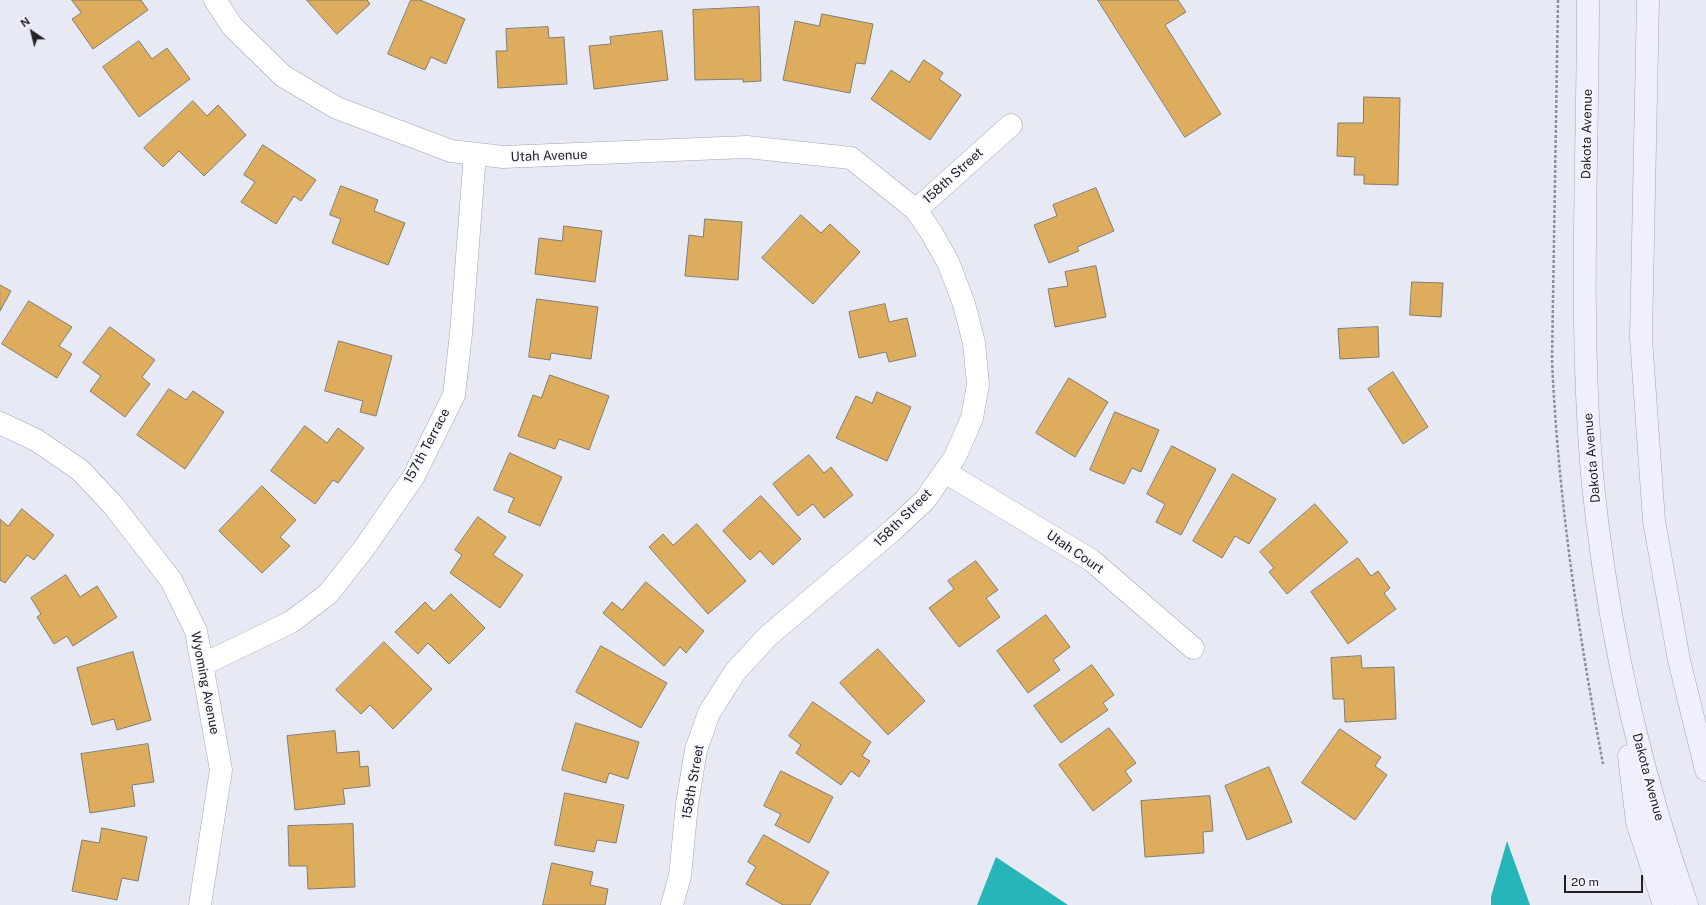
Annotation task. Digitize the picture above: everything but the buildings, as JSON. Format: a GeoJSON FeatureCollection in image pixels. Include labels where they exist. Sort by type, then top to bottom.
{"type":"FeatureCollection","features":[{"type":"Feature","properties":{"kind":"main road","name":"Dakota Avenue"},"geometry":{"type":"LineString","coordinates":[[1588,0],[1586,375],[1591,462],[1602,555],[1616,648],[1643,766],[1687,905]]}},
{"type":"Feature","properties":{"kind":"main road"},"geometry":{"type":"LineString","coordinates":[[1648,0],[1641,338],[1654,521],[1679,660],[1706,770]]}},
{"type":"Feature","properties":{"kind":"main road"},"geometry":{"type":"LineString","coordinates":[[1616,648],[1637,822],[1664,905]]}},
{"type":"Feature","properties":{"kind":"street","name":"Utah Avenue"},"geometry":{"type":"LineString","coordinates":[[215,0],[232,26],[283,76],[337,108],[451,151],[503,158],[747,147],[851,158],[916,210]]}},
{"type":"Feature","properties":{"kind":"street","name":"158th Street"},"geometry":{"type":"LineString","coordinates":[[672,905],[680,876],[687,804],[696,750],[709,713],[735,672],[767,637],[894,529],[925,500],[955,456],[972,418],[978,384],[974,350],[964,304],[948,262],[931,232],[916,210],[1011,125]]}},
{"type":"Feature","properties":{"kind":"street","name":"157th Terrace"},"geometry":{"type":"LineString","coordinates":[[202,665],[292,622],[328,594],[365,547],[414,476],[454,395],[461,334],[476,154]]}},
{"type":"Feature","properties":{"kind":"street","name":"Wyoming Avenue"},"geometry":{"type":"LineString","coordinates":[[0,423],[36,440],[80,470],[113,505],[171,580],[196,631],[221,770],[200,905]]}},
{"type":"Feature","properties":{"kind":"street","name":"Utah Court"},"geometry":{"type":"LineString","coordinates":[[945,472],[1091,560],[1193,648]]}},
{"type":"Feature","properties":{"kind":"water"},"geometry":{"type":"Polygon","coordinates":[[[1507,841],[1530,905],[1491,905],[1491,897],[1507,841]]]}},
{"type":"Feature","properties":{"kind":"water"},"geometry":{"type":"Polygon","coordinates":[[[996,857],[1068,905],[977,905],[996,857]]]}}]}
